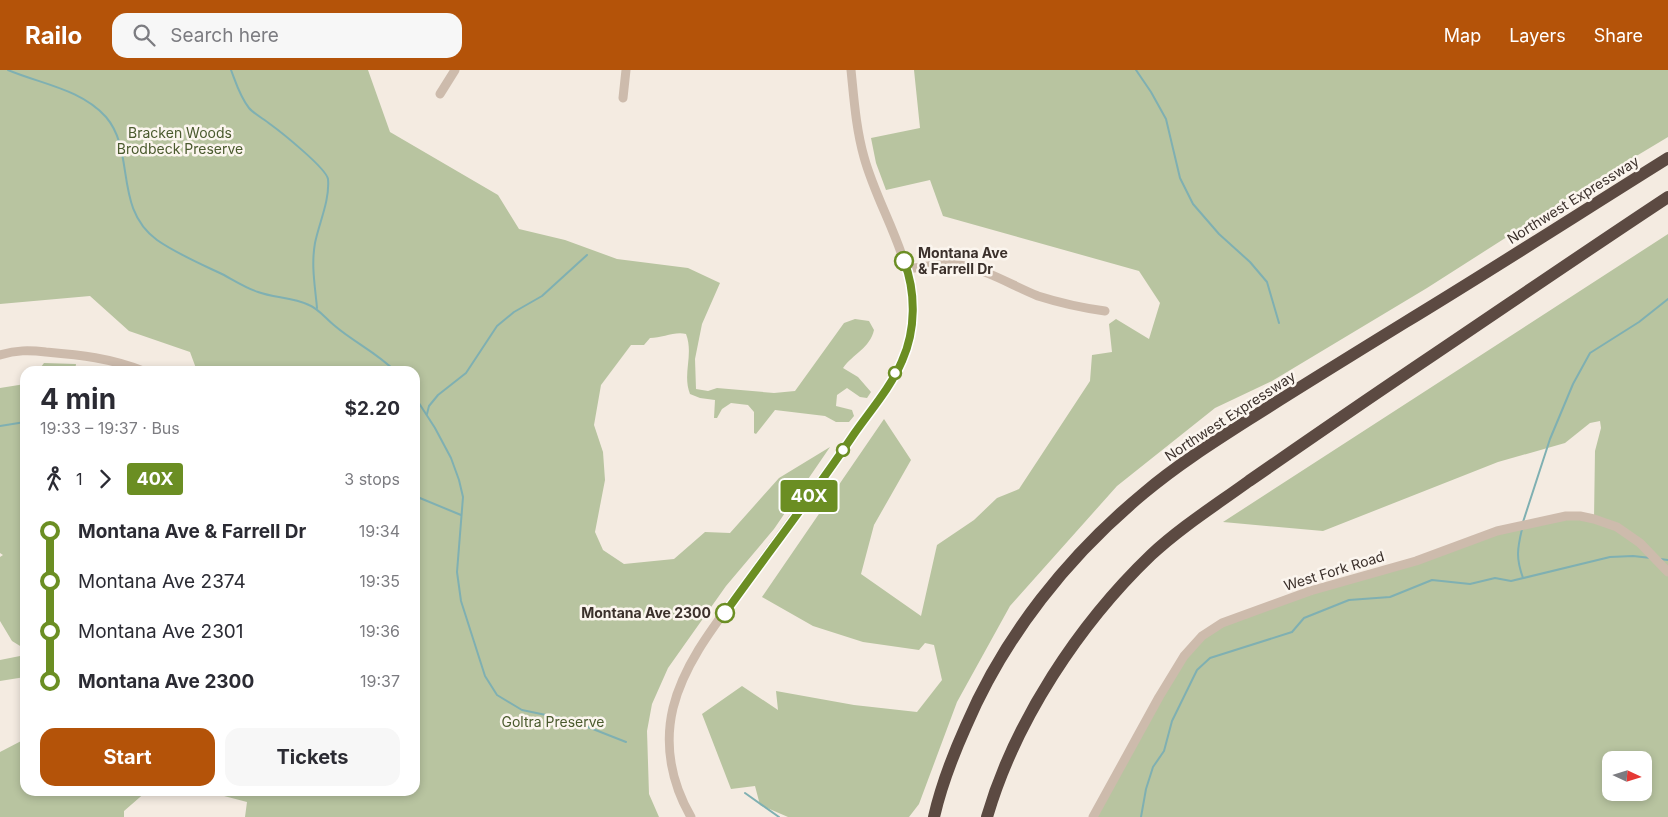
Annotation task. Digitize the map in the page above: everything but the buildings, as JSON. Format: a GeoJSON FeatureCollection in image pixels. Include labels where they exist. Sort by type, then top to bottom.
{"type":"FeatureCollection","features":[{"type":"Feature","properties":{"kind":"highway","name":"Northwest Expressway"},"geometry":{"type":"LineString","coordinates":[[934,817],[956,749],[974,706],[995,666],[1045,592],[1094,538],[1144,493],[1192,456],[1668,158]]}},
{"type":"Feature","properties":{"kind":"highway"},"geometry":{"type":"LineString","coordinates":[[987,817],[1004,768],[1031,714],[1058,668],[1096,614],[1152,554],[1190,523],[1336,420],[1668,197]]}},
{"type":"Feature","properties":{"kind":"street"},"geometry":{"type":"LineString","coordinates":[[440,94],[455,70]]}},
{"type":"Feature","properties":{"kind":"street"},"geometry":{"type":"LineString","coordinates":[[623,98],[626,70]]}},
{"type":"Feature","properties":{"kind":"street"},"geometry":{"type":"LineString","coordinates":[[691,817],[675,782],[669,738],[673,710],[682,682],[714,628],[876,403],[902,362],[908,346],[912,319],[911,289],[907,269],[870,177],[864,157],[857,122],[851,70]]}},
{"type":"Feature","properties":{"kind":"street"},"geometry":{"type":"LineString","coordinates":[[907,269],[950,264],[960,265],[981,271],[1039,296],[1105,311]]}},
{"type":"Feature","properties":{"kind":"street"},"geometry":{"type":"LineString","coordinates":[[0,355],[22,350],[72,354],[109,360],[128,366]]}},
{"type":"Feature","properties":{"kind":"street","name":"West Fork Road"},"geometry":{"type":"LineString","coordinates":[[1093,817],[1159,696],[1184,656],[1192,645],[1222,623],[1310,591],[1416,561],[1488,533],[1566,516],[1594,519],[1616,527],[1640,543],[1668,572]]}},
{"type":"Feature","properties":{"kind":"green space"},"geometry":{"type":"Polygon","coordinates":[[[0,70],[368,70],[390,132],[498,195],[519,229],[565,240],[617,259],[688,268],[720,283],[702,324],[695,359],[696,389],[708,391],[717,388],[774,393],[795,391],[844,323],[855,319],[869,321],[874,330],[869,342],[843,368],[858,377],[871,392],[867,398],[860,397],[847,388],[837,395],[836,406],[852,410],[854,416],[849,422],[836,422],[825,416],[775,410],[756,434],[754,433],[754,412],[748,405],[731,403],[722,409],[717,418],[714,418],[715,400],[700,398],[690,394],[687,379],[689,349],[686,334],[682,333],[650,338],[644,345],[631,345],[601,385],[594,425],[603,452],[605,480],[595,532],[603,550],[624,564],[674,559],[705,532],[730,533],[779,478],[830,447],[774,529],[726,586],[668,668],[652,704],[647,731],[649,794],[659,817],[245,817],[247,802],[224,796],[420,796],[420,366],[195,366],[190,352],[129,331],[90,296],[0,304],[0,70]]]}},
{"type":"Feature","properties":{"kind":"green space"},"geometry":{"type":"Polygon","coordinates":[[[914,70],[1668,70],[1668,137],[1593,182],[1427,288],[1272,381],[1215,408],[1117,486],[1010,606],[957,702],[919,804],[909,817],[788,817],[760,805],[755,786],[731,789],[702,714],[742,686],[778,710],[776,691],[854,705],[917,712],[942,680],[934,645],[925,643],[919,650],[863,642],[813,626],[762,597],[884,419],[911,460],[874,525],[861,574],[921,616],[937,545],[974,520],[997,498],[1019,489],[1090,381],[1092,355],[1112,352],[1109,324],[1116,319],[1149,339],[1160,303],[1139,271],[943,216],[930,180],[886,190],[876,163],[871,138],[920,128],[914,70]]]}},
{"type":"Feature","properties":{"kind":"green space"},"geometry":{"type":"Polygon","coordinates":[[[1668,234],[1668,817],[1093,817],[1184,656],[1214,628],[1480,537],[1566,516],[1594,519],[1595,451],[1601,428],[1600,421],[1590,423],[1565,443],[1498,462],[1323,531],[1223,522],[1668,234]]]}},
{"type":"Feature","properties":{"kind":"green space"},"geometry":{"type":"Polygon","coordinates":[[[44,363],[76,364],[76,366],[42,366],[44,363]]]}},
{"type":"Feature","properties":{"kind":"green space"},"geometry":{"type":"Polygon","coordinates":[[[20,385],[20,646],[12,641],[0,621],[0,557],[3,555],[0,553],[0,388],[20,385]]]}},
{"type":"Feature","properties":{"kind":"green space"},"geometry":{"type":"Polygon","coordinates":[[[20,656],[20,678],[0,681],[0,660],[20,656]]]}},
{"type":"Feature","properties":{"kind":"green space"},"geometry":{"type":"Polygon","coordinates":[[[20,742],[20,796],[141,796],[124,811],[124,817],[0,817],[0,752],[20,742]]]}},
{"type":"Feature","properties":{"kind":"waterway"},"geometry":{"type":"LineString","coordinates":[[8,70],[73,94],[85,100],[106,117],[115,131],[120,146],[129,196],[135,212],[143,227],[157,240],[249,288],[264,294],[303,302],[313,307],[389,366]]}},
{"type":"Feature","properties":{"kind":"waterway"},"geometry":{"type":"LineString","coordinates":[[231,70],[241,95],[249,108],[302,150],[320,167],[328,179],[326,203],[317,235],[313,259],[317,308]]}},
{"type":"Feature","properties":{"kind":"waterway"},"geometry":{"type":"LineString","coordinates":[[1136,70],[1166,119],[1180,178],[1193,204],[1219,234],[1250,262],[1267,282],[1279,323]]}},
{"type":"Feature","properties":{"kind":"waterway"},"geometry":{"type":"LineString","coordinates":[[427,414],[429,406],[438,395],[466,373],[497,326],[514,312],[542,296],[587,255]]}},
{"type":"Feature","properties":{"kind":"waterway"},"geometry":{"type":"LineString","coordinates":[[1523,522],[1550,439],[1573,384],[1590,353],[1639,322],[1668,299]]}},
{"type":"Feature","properties":{"kind":"waterway"},"geometry":{"type":"LineString","coordinates":[[420,405],[451,458],[459,480],[463,497],[457,572],[461,601],[485,676],[497,695],[522,710],[570,720],[626,742]]}},
{"type":"Feature","properties":{"kind":"waterway"},"geometry":{"type":"LineString","coordinates":[[0,426],[20,423]]}},
{"type":"Feature","properties":{"kind":"waterway"},"geometry":{"type":"LineString","coordinates":[[420,498],[461,515]]}},
{"type":"Feature","properties":{"kind":"waterway"},"geometry":{"type":"LineString","coordinates":[[1522,529],[1518,554],[1523,578]]}},
{"type":"Feature","properties":{"kind":"waterway"},"geometry":{"type":"LineString","coordinates":[[1141,817],[1146,789],[1153,767],[1164,751],[1172,721],[1197,670],[1210,658],[1292,632],[1304,618],[1349,600],[1390,597],[1432,580],[1470,584],[1495,578],[1511,581],[1610,557],[1633,556],[1651,558]]}},
{"type":"Feature","properties":{"kind":"waterway"},"geometry":{"type":"LineString","coordinates":[[1660,559],[1668,560]]}},
{"type":"Feature","properties":{"kind":"waterway"},"geometry":{"type":"LineString","coordinates":[[745,793],[779,817]]}},
{"type":"Feature","properties":{"kind":"bus line","name":"40X"},"geometry":{"type":"LineString","coordinates":[[725,613],[876,403],[902,362],[908,346],[912,319],[911,289],[904,261]]}},
{"type":"Feature","properties":{"kind":"place","name":"Montana Ave & Farrell Dr"},"geometry":{"type":"Point","coordinates":[904,261]}},
{"type":"Feature","properties":{"kind":"place","name":"Montana Ave 2300"},"geometry":{"type":"Point","coordinates":[725,613]}},
{"type":"Feature","properties":{"kind":"park label","name":"Bracken Woods Brodbeck Preserve"},"geometry":{"type":"Point","coordinates":[180,142]}},
{"type":"Feature","properties":{"kind":"park label","name":"Goltra Preserve"},"geometry":{"type":"Point","coordinates":[553,722]}}]}
